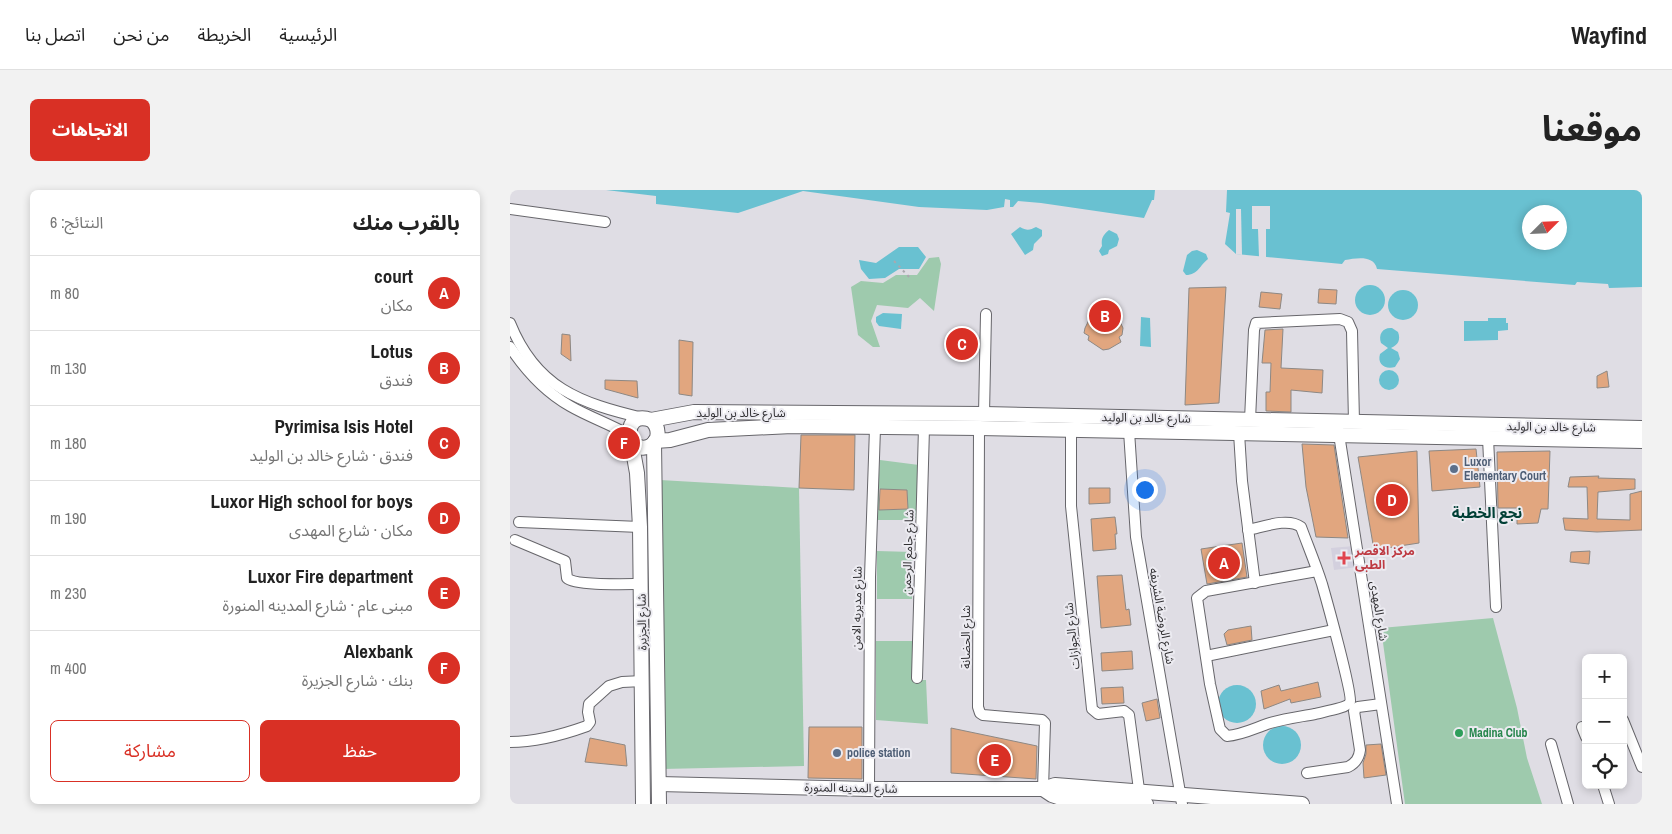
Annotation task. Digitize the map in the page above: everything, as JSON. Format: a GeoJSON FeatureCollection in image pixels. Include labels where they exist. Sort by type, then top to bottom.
{"type":"FeatureCollection","features":[{"type":"Feature","properties":{"kind":"main road","name":"شارع خالد بن الوليد"},"geometry":{"type":"LineString","coordinates":[[647,419],[701,412],[984,414],[1247,429]]}},
{"type":"Feature","properties":{"kind":"main road"},"geometry":{"type":"LineString","coordinates":[[647,419],[654,423],[658,432],[654,442],[644,447],[635,444],[630,438],[630,426],[636,420],[647,419]]}},
{"type":"Feature","properties":{"kind":"main road","name":"شارع خالد بن الوليد"},"geometry":{"type":"LineString","coordinates":[[1338,429],[1354,422],[1642,428]]}},
{"type":"Feature","properties":{"kind":"main road","name":"شارع خالد بن الوليد"},"geometry":{"type":"LineString","coordinates":[[654,442],[670,440],[708,430],[764,427],[1129,431],[1338,429],[1488,438],[1642,441]]}},
{"type":"Feature","properties":{"kind":"main road"},"geometry":{"type":"LineString","coordinates":[[654,467],[672,446],[687,435]]}},
{"type":"Feature","properties":{"kind":"main road","name":"شارع الجزيرة"},"geometry":{"type":"LineString","coordinates":[[630,438],[637,473],[640,527],[643,800]]}},
{"type":"Feature","properties":{"kind":"main road","name":"شارع الجزيرة"},"geometry":{"type":"LineString","coordinates":[[654,442],[659,790]]}},
{"type":"Feature","properties":{"kind":"main road"},"geometry":{"type":"LineString","coordinates":[[642,774],[650,773],[659,790],[651,797],[643,800]]}},
{"type":"Feature","properties":{"kind":"main road","name":"شارع المدينه المنورة"},"geometry":{"type":"LineString","coordinates":[[659,790],[1043,788],[1055,785],[1142,801]]}},
{"type":"Feature","properties":{"kind":"main road","name":"شارع المدينه المنورة"},"geometry":{"type":"LineString","coordinates":[[1043,788],[1064,801],[1181,800],[1302,804]]}},
{"type":"Feature","properties":{"kind":"street"},"geometry":{"type":"LineString","coordinates":[[510,209],[604,222]]}},
{"type":"Feature","properties":{"kind":"street"},"geometry":{"type":"LineString","coordinates":[[984,414],[986,314]]}},
{"type":"Feature","properties":{"kind":"street"},"geometry":{"type":"LineString","coordinates":[[1255,583],[1248,530],[1247,429],[1256,323],[1340,318],[1348,322],[1352,331],[1354,422]]}},
{"type":"Feature","properties":{"kind":"street","name":"شارع خالد بن الوليد"},"geometry":{"type":"LineString","coordinates":[[511,330],[529,359],[563,390],[591,404],[647,419]]}},
{"type":"Feature","properties":{"kind":"street"},"geometry":{"type":"LineString","coordinates":[[510,347],[530,374],[542,386],[569,406],[600,420],[630,438]]}},
{"type":"Feature","properties":{"kind":"street","name":"شارع مديريه الامن"},"geometry":{"type":"LineString","coordinates":[[869,789],[870,577],[875,428]]}},
{"type":"Feature","properties":{"kind":"street","name":"شارع جامع الرحمن"},"geometry":{"type":"LineString","coordinates":[[917,678],[924,428]]}},
{"type":"Feature","properties":{"kind":"street","name":"شارع الحضانة"},"geometry":{"type":"LineString","coordinates":[[979,428],[978,707],[983,715],[1042,720],[1045,723],[1043,788]]}},
{"type":"Feature","properties":{"kind":"street","name":"شارع المهدى"},"geometry":{"type":"LineString","coordinates":[[1338,429],[1397,804]]}},
{"type":"Feature","properties":{"kind":"street","name":"شارع الجوازات"},"geometry":{"type":"LineString","coordinates":[[1072,430],[1072,506],[1092,709],[1098,714],[1124,712],[1129,715],[1142,801]]}},
{"type":"Feature","properties":{"kind":"street","name":"شارع الروضة الشريفه"},"geometry":{"type":"LineString","coordinates":[[1129,431],[1136,537],[1181,800]]}},
{"type":"Feature","properties":{"kind":"street"},"geometry":{"type":"LineString","coordinates":[[1488,438],[1496,607]]}},
{"type":"Feature","properties":{"kind":"street"},"geometry":{"type":"LineString","coordinates":[[519,522],[640,527]]}},
{"type":"Feature","properties":{"kind":"street"},"geometry":{"type":"LineString","coordinates":[[1248,530],[1288,522],[1296,523],[1301,527],[1317,571],[1350,696],[1349,704],[1327,711],[1282,720],[1236,735],[1227,736],[1220,729],[1197,598],[1206,591],[1317,571]]}},
{"type":"Feature","properties":{"kind":"street"},"geometry":{"type":"LineString","coordinates":[[515,540],[566,562],[567,578],[570,581],[642,584]]}},
{"type":"Feature","properties":{"kind":"street"},"geometry":{"type":"LineString","coordinates":[[1206,656],[1334,630]]}},
{"type":"Feature","properties":{"kind":"street"},"geometry":{"type":"LineString","coordinates":[[510,742],[535,741],[587,726],[590,722],[589,704],[610,686],[622,682],[643,681]]}},
{"type":"Feature","properties":{"kind":"street"},"geometry":{"type":"LineString","coordinates":[[1307,773],[1353,765],[1359,756],[1360,750],[1354,711],[1358,707],[1381,704]]}},
{"type":"Feature","properties":{"kind":"street"},"geometry":{"type":"LineString","coordinates":[[1627,730],[1642,767]]}},
{"type":"Feature","properties":{"kind":"street"},"geometry":{"type":"LineString","coordinates":[[1551,744],[1568,804]]}},
{"type":"Feature","properties":{"kind":"street"},"geometry":{"type":"LineString","coordinates":[[1603,789],[1609,804]]}},
{"type":"Feature","properties":{"kind":"path"},"geometry":{"type":"LineString","coordinates":[[894,261],[911,279]]}},
{"type":"Feature","properties":{"kind":"shaded area","name":"مركز الاقصر الطبى"},"geometry":{"type":"Polygon","coordinates":[[[1354,546],[1358,567],[1334,570],[1331,548],[1354,546]]]}},
{"type":"Feature","properties":{"kind":"green space"},"geometry":{"type":"Polygon","coordinates":[[[939,257],[941,264],[934,311],[920,298],[908,308],[877,305],[871,321],[880,347],[873,347],[858,335],[851,287],[861,281],[883,283],[896,275],[917,275],[929,258],[939,257]]]}},
{"type":"Feature","properties":{"kind":"green space"},"geometry":{"type":"Polygon","coordinates":[[[880,460],[919,465],[918,520],[876,520],[880,460]],[[879,489],[879,510],[908,509],[907,490],[879,489]]]}},
{"type":"Feature","properties":{"kind":"green space"},"geometry":{"type":"Polygon","coordinates":[[[660,480],[799,488],[804,766],[662,769],[660,480]]]}},
{"type":"Feature","properties":{"kind":"green space"},"geometry":{"type":"Polygon","coordinates":[[[877,551],[913,552],[912,599],[877,599],[877,551]]]}},
{"type":"Feature","properties":{"kind":"green space","name":"Madina Club"},"geometry":{"type":"Polygon","coordinates":[[[1493,618],[1517,708],[1527,758],[1542,804],[1405,804],[1381,628],[1493,618]]]}},
{"type":"Feature","properties":{"kind":"green space"},"geometry":{"type":"Polygon","coordinates":[[[876,641],[914,641],[915,680],[926,680],[928,724],[876,720],[876,641]]]}},
{"type":"Feature","properties":{"kind":"water"},"geometry":{"type":"Polygon","coordinates":[[[606,190],[1155,190],[1154,200],[1152,200],[1144,218],[1018,201],[1013,207],[1010,207],[1010,200],[1005,199],[1004,207],[987,210],[919,207],[803,191],[738,213],[656,204],[656,196],[606,190]]]}},
{"type":"Feature","properties":{"kind":"water"},"geometry":{"type":"Polygon","coordinates":[[[1227,190],[1642,190],[1642,287],[1609,288],[1608,284],[1577,282],[1575,285],[1377,269],[1372,261],[1364,258],[1345,260],[1342,264],[1236,254],[1225,244],[1230,213],[1226,212],[1227,190]]]}},
{"type":"Feature","properties":{"kind":"water"},"geometry":{"type":"Polygon","coordinates":[[[1020,227],[1028,230],[1036,227],[1042,230],[1042,236],[1034,244],[1033,250],[1025,255],[1011,234],[1020,227]]]}},
{"type":"Feature","properties":{"kind":"water"},"geometry":{"type":"Polygon","coordinates":[[[1109,230],[1117,234],[1119,239],[1117,246],[1109,250],[1108,254],[1102,256],[1099,251],[1102,246],[1102,239],[1109,230]]]}},
{"type":"Feature","properties":{"kind":"water"},"geometry":{"type":"Polygon","coordinates":[[[899,247],[918,247],[926,257],[919,269],[899,269],[885,278],[869,279],[861,269],[859,260],[876,263],[899,247]]]}},
{"type":"Feature","properties":{"kind":"water"},"geometry":{"type":"Polygon","coordinates":[[[1197,250],[1206,254],[1208,259],[1196,272],[1186,275],[1183,271],[1187,255],[1197,250]]]}},
{"type":"Feature","properties":{"kind":"water"},"geometry":{"type":"Polygon","coordinates":[[[1370,285],[1381,289],[1385,300],[1381,311],[1370,315],[1359,311],[1355,300],[1359,289],[1370,285]]]}},
{"type":"Feature","properties":{"kind":"water"},"geometry":{"type":"Polygon","coordinates":[[[1403,290],[1414,294],[1418,305],[1414,316],[1403,320],[1392,316],[1388,305],[1392,294],[1403,290]]]}},
{"type":"Feature","properties":{"kind":"water"},"geometry":{"type":"Polygon","coordinates":[[[883,313],[902,314],[901,329],[879,326],[876,322],[876,317],[883,313]]]}},
{"type":"Feature","properties":{"kind":"water"},"geometry":{"type":"Polygon","coordinates":[[[1141,317],[1150,318],[1151,347],[1140,346],[1141,317]]]}},
{"type":"Feature","properties":{"kind":"water"},"geometry":{"type":"Polygon","coordinates":[[[1488,318],[1506,318],[1508,330],[1498,331],[1498,340],[1464,341],[1464,321],[1488,321],[1488,318]]]}},
{"type":"Feature","properties":{"kind":"water"},"geometry":{"type":"Polygon","coordinates":[[[1392,328],[1398,332],[1399,340],[1391,348],[1398,352],[1400,359],[1395,367],[1388,368],[1381,363],[1379,358],[1380,354],[1388,348],[1381,343],[1380,337],[1384,330],[1392,328]]]}},
{"type":"Feature","properties":{"kind":"water"},"geometry":{"type":"Polygon","coordinates":[[[1389,370],[1396,373],[1399,380],[1396,387],[1389,390],[1382,387],[1379,380],[1382,373],[1389,370]]]}},
{"type":"Feature","properties":{"kind":"water"},"geometry":{"type":"Polygon","coordinates":[[[1237,685],[1251,690],[1256,704],[1251,718],[1237,723],[1223,718],[1218,704],[1223,690],[1237,685]]]}},
{"type":"Feature","properties":{"kind":"water"},"geometry":{"type":"Polygon","coordinates":[[[1282,726],[1296,731],[1301,745],[1296,759],[1282,764],[1268,759],[1263,745],[1268,731],[1282,726]]]}},
{"type":"Feature","properties":{"kind":"pier"},"geometry":{"type":"Polygon","coordinates":[[[1252,206],[1270,206],[1270,229],[1266,229],[1266,258],[1259,257],[1258,229],[1252,229],[1252,206]]]}},
{"type":"Feature","properties":{"kind":"pier"},"geometry":{"type":"Polygon","coordinates":[[[1236,209],[1241,209],[1242,255],[1236,254],[1236,209]]]}},
{"type":"Feature","properties":{"kind":"building"},"geometry":{"type":"Polygon","coordinates":[[[1226,287],[1219,403],[1185,405],[1189,288],[1226,287]]]}},
{"type":"Feature","properties":{"kind":"building"},"geometry":{"type":"Polygon","coordinates":[[[1319,289],[1337,290],[1336,304],[1318,303],[1319,289]]]}},
{"type":"Feature","properties":{"kind":"building"},"geometry":{"type":"Polygon","coordinates":[[[1261,292],[1282,294],[1280,309],[1259,307],[1261,292]]]}},
{"type":"Feature","properties":{"kind":"building"},"geometry":{"type":"Polygon","coordinates":[[[1104,303],[1115,311],[1123,328],[1122,335],[1119,337],[1121,342],[1109,349],[1103,350],[1088,340],[1089,336],[1084,333],[1094,310],[1104,303]]]}},
{"type":"Feature","properties":{"kind":"building"},"geometry":{"type":"Polygon","coordinates":[[[1283,329],[1281,368],[1323,370],[1322,393],[1291,390],[1291,412],[1266,411],[1266,392],[1270,392],[1271,363],[1262,363],[1265,330],[1283,329]]]}},
{"type":"Feature","properties":{"kind":"building"},"geometry":{"type":"Polygon","coordinates":[[[562,334],[570,335],[571,361],[561,354],[562,334]]]}},
{"type":"Feature","properties":{"kind":"building"},"geometry":{"type":"Polygon","coordinates":[[[679,340],[693,342],[692,396],[679,394],[679,340]]]}},
{"type":"Feature","properties":{"kind":"building"},"geometry":{"type":"Polygon","coordinates":[[[1607,371],[1609,387],[1597,388],[1597,376],[1607,371]]]}},
{"type":"Feature","properties":{"kind":"building"},"geometry":{"type":"Polygon","coordinates":[[[605,380],[637,381],[638,398],[605,389],[605,380]]]}},
{"type":"Feature","properties":{"kind":"building"},"geometry":{"type":"Polygon","coordinates":[[[801,435],[855,435],[854,490],[799,488],[801,435]]]}},
{"type":"Feature","properties":{"kind":"building"},"geometry":{"type":"Polygon","coordinates":[[[1302,444],[1334,445],[1348,538],[1316,537],[1306,487],[1302,444]]]}},
{"type":"Feature","properties":{"kind":"building","name":"Luxor Elementary Court"},"geometry":{"type":"Polygon","coordinates":[[[1476,449],[1480,487],[1432,491],[1429,451],[1476,449]]]}},
{"type":"Feature","properties":{"kind":"building"},"geometry":{"type":"Polygon","coordinates":[[[1417,451],[1419,543],[1374,550],[1358,457],[1417,451]]]}},
{"type":"Feature","properties":{"kind":"building"},"geometry":{"type":"Polygon","coordinates":[[[1550,451],[1548,509],[1541,509],[1538,523],[1517,524],[1517,508],[1498,508],[1497,452],[1550,451]]]}},
{"type":"Feature","properties":{"kind":"building"},"geometry":{"type":"Polygon","coordinates":[[[1599,476],[1598,478],[1635,479],[1635,489],[1598,492],[1597,519],[1630,520],[1630,494],[1642,491],[1642,530],[1597,532],[1565,530],[1563,518],[1588,519],[1587,487],[1568,487],[1570,477],[1599,476]]]}},
{"type":"Feature","properties":{"kind":"building"},"geometry":{"type":"Polygon","coordinates":[[[1089,488],[1110,488],[1110,503],[1089,504],[1089,488]]]}},
{"type":"Feature","properties":{"kind":"building"},"geometry":{"type":"Polygon","coordinates":[[[880,489],[907,490],[908,509],[879,510],[880,489]]]}},
{"type":"Feature","properties":{"kind":"building"},"geometry":{"type":"Polygon","coordinates":[[[1115,517],[1116,549],[1093,551],[1091,519],[1115,517]]]}},
{"type":"Feature","properties":{"kind":"building"},"geometry":{"type":"Polygon","coordinates":[[[1242,543],[1247,577],[1207,584],[1201,549],[1242,543]]]}},
{"type":"Feature","properties":{"kind":"building"},"geometry":{"type":"Polygon","coordinates":[[[1590,551],[1589,564],[1570,562],[1571,552],[1590,551]]]}},
{"type":"Feature","properties":{"kind":"building"},"geometry":{"type":"Polygon","coordinates":[[[1122,575],[1126,610],[1129,609],[1131,625],[1101,628],[1097,576],[1122,575]]]}},
{"type":"Feature","properties":{"kind":"building"},"geometry":{"type":"Polygon","coordinates":[[[1251,626],[1252,640],[1227,645],[1224,634],[1228,630],[1251,626]]]}},
{"type":"Feature","properties":{"kind":"building"},"geometry":{"type":"Polygon","coordinates":[[[1132,651],[1133,669],[1102,671],[1101,653],[1132,651]]]}},
{"type":"Feature","properties":{"kind":"building"},"geometry":{"type":"Polygon","coordinates":[[[1318,682],[1321,697],[1291,703],[1290,699],[1264,709],[1261,691],[1279,685],[1281,691],[1318,682]]]}},
{"type":"Feature","properties":{"kind":"building"},"geometry":{"type":"Polygon","coordinates":[[[1123,687],[1124,703],[1102,704],[1101,688],[1123,687]]]}},
{"type":"Feature","properties":{"kind":"building"},"geometry":{"type":"Polygon","coordinates":[[[1157,699],[1160,718],[1146,721],[1142,703],[1157,699]]]}},
{"type":"Feature","properties":{"kind":"building","name":"police station"},"geometry":{"type":"Polygon","coordinates":[[[809,727],[862,727],[862,779],[808,778],[809,727]]]}},
{"type":"Feature","properties":{"kind":"building"},"geometry":{"type":"Polygon","coordinates":[[[951,728],[1037,746],[1036,779],[951,773],[951,728]]]}},
{"type":"Feature","properties":{"kind":"building"},"geometry":{"type":"Polygon","coordinates":[[[590,738],[625,745],[627,766],[585,762],[590,738]]]}},
{"type":"Feature","properties":{"kind":"building"},"geometry":{"type":"Polygon","coordinates":[[[1381,744],[1386,775],[1364,778],[1363,763],[1366,745],[1381,744]]]}},
{"type":"Feature","properties":{"kind":"place","name":"Lotus"},"geometry":{"type":"Point","coordinates":[1105,316]}},
{"type":"Feature","properties":{"kind":"place","name":"Pyrimisa Isis Hotel"},"geometry":{"type":"Point","coordinates":[962,344]}},
{"type":"Feature","properties":{"kind":"place","name":"Alexbank"},"geometry":{"type":"Point","coordinates":[624,443]}},
{"type":"Feature","properties":{"kind":"place","name":"Luxor Elementary Court"},"geometry":{"type":"Point","coordinates":[1454,469]}},
{"type":"Feature","properties":{"kind":"place","name":"Luxor High school for boys"},"geometry":{"type":"Point","coordinates":[1392,500]}},
{"type":"Feature","properties":{"kind":"place","name":"مركز الاقصر الطبى"},"geometry":{"type":"Point","coordinates":[1344,558]}},
{"type":"Feature","properties":{"kind":"place","name":"court"},"geometry":{"type":"Point","coordinates":[1224,563]}},
{"type":"Feature","properties":{"kind":"place","name":"Madina Club"},"geometry":{"type":"Point","coordinates":[1459,733]}},
{"type":"Feature","properties":{"kind":"place","name":"police station"},"geometry":{"type":"Point","coordinates":[837,753]}},
{"type":"Feature","properties":{"kind":"place","name":"Luxor Fire department"},"geometry":{"type":"Point","coordinates":[995,760]}},
{"type":"Feature","properties":{"kind":"district","name":"نجع الخطبة"},"geometry":{"type":"Point","coordinates":[1487,513]}}]}
